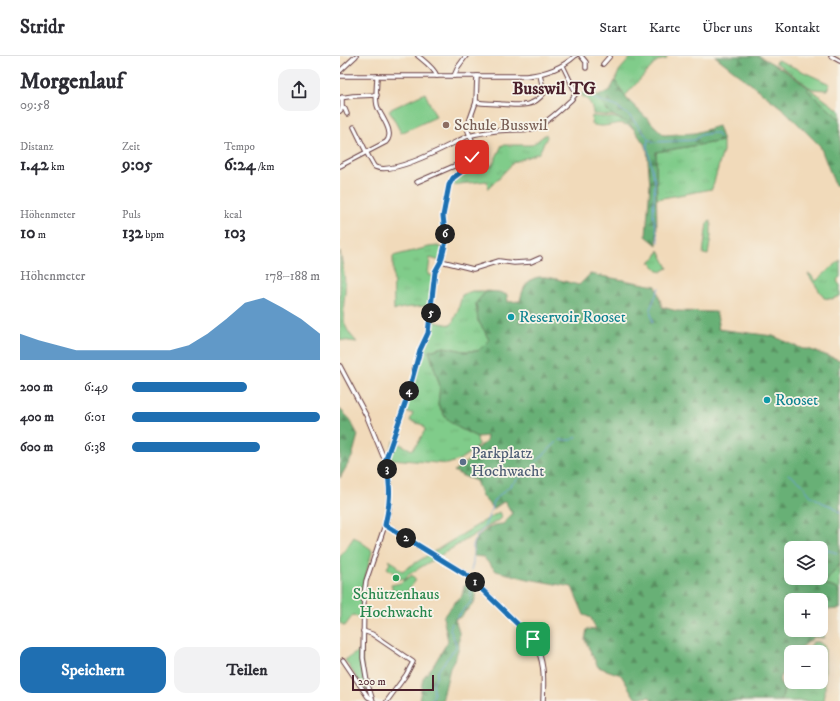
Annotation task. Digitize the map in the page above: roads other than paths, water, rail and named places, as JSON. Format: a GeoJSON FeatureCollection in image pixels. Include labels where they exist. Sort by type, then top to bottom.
{"type":"FeatureCollection","features":[{"type":"Feature","properties":{"kind":"street"},"geometry":{"type":"LineString","coordinates":[[340,71],[356,56]]}},
{"type":"Feature","properties":{"kind":"street"},"geometry":{"type":"LineString","coordinates":[[418,56],[431,67],[437,76]]}},
{"type":"Feature","properties":{"kind":"street"},"geometry":{"type":"LineString","coordinates":[[454,76],[458,67],[466,56]]}},
{"type":"Feature","properties":{"kind":"street"},"geometry":{"type":"LineString","coordinates":[[340,76],[540,75],[563,66],[575,56]]}},
{"type":"Feature","properties":{"kind":"street"},"geometry":{"type":"LineString","coordinates":[[581,56],[586,62],[586,68]]}},
{"type":"Feature","properties":{"kind":"street"},"geometry":{"type":"LineString","coordinates":[[603,64],[610,56]]}},
{"type":"Feature","properties":{"kind":"street"},"geometry":{"type":"LineString","coordinates":[[830,56],[840,61]]}},
{"type":"Feature","properties":{"kind":"street"},"geometry":{"type":"LineString","coordinates":[[354,127],[374,166],[380,168],[414,161],[469,136],[498,131],[531,130],[539,126],[575,95],[575,91],[563,66]]}},
{"type":"Feature","properties":{"kind":"street"},"geometry":{"type":"LineString","coordinates":[[476,102],[518,106],[528,105],[544,93],[540,75]]}},
{"type":"Feature","properties":{"kind":"street"},"geometry":{"type":"LineString","coordinates":[[340,166],[386,142],[389,138],[390,135],[377,106],[377,76]]}},
{"type":"Feature","properties":{"kind":"street"},"geometry":{"type":"LineString","coordinates":[[372,700],[364,668],[364,596],[366,581],[385,525],[388,508],[390,486],[386,459],[407,398],[420,350],[428,333],[435,272],[441,261],[446,241],[443,222],[449,185],[453,178],[469,166],[475,157],[475,147],[468,131],[469,122],[476,102],[476,76]]}},
{"type":"Feature","properties":{"kind":"street"},"geometry":{"type":"LineString","coordinates":[[347,114],[345,110],[341,110],[341,98],[377,95]]}},
{"type":"Feature","properties":{"kind":"street"},"geometry":{"type":"LineString","coordinates":[[417,182],[475,157]]}},
{"type":"Feature","properties":{"kind":"street"},"geometry":{"type":"LineString","coordinates":[[441,261],[472,269],[499,261],[514,263],[531,262],[540,258]]}},
{"type":"Feature","properties":{"kind":"street"},"geometry":{"type":"LineString","coordinates":[[340,366],[367,417],[383,456],[386,459]]}},
{"type":"Feature","properties":{"kind":"street"},"geometry":{"type":"LineString","coordinates":[[385,525],[468,576],[533,639],[539,650],[543,663],[543,701]]}},
{"type":"Feature","properties":{"kind":"street"},"geometry":{"type":"LineString","coordinates":[[364,631],[372,634],[413,662],[406,675],[387,701]]}},
{"type":"Feature","properties":{"kind":"street"},"geometry":{"type":"LineString","coordinates":[[344,660],[368,697],[372,700]]}},
{"type":"Feature","properties":{"kind":"waterway"},"geometry":{"type":"LineString","coordinates":[[584,92],[595,99],[615,106],[630,116],[649,139],[647,145],[655,183],[653,214],[659,242]]}},
{"type":"Feature","properties":{"kind":"waterway"},"geometry":{"type":"LineString","coordinates":[[650,140],[654,142],[695,140],[701,135],[711,133],[716,133],[719,137]]}},
{"type":"Feature","properties":{"kind":"waterway"},"geometry":{"type":"LineString","coordinates":[[653,322],[650,309],[659,288]]}},
{"type":"Feature","properties":{"kind":"waterway"},"geometry":{"type":"LineString","coordinates":[[533,465],[559,440],[571,440],[577,437]]}},
{"type":"Feature","properties":{"kind":"waterway"},"geometry":{"type":"LineString","coordinates":[[471,570],[473,563],[473,545],[477,536],[484,528],[495,499],[527,471]]}},
{"type":"Feature","properties":{"kind":"waterway"},"geometry":{"type":"LineString","coordinates":[[788,474],[801,483],[810,495],[823,503],[834,507],[840,513]]}},
{"type":"Feature","properties":{"kind":"waterway"},"geometry":{"type":"LineString","coordinates":[[828,550],[837,553]]}},
{"type":"Feature","properties":{"kind":"waterway"},"geometry":{"type":"LineString","coordinates":[[456,618],[471,602],[471,585]]}},
{"type":"Feature","properties":{"kind":"waterway"},"geometry":{"type":"LineString","coordinates":[[430,701],[434,695],[433,682],[436,678],[437,672],[456,647],[450,629],[452,623]]}},
{"type":"Feature","properties":{"kind":"place","name":"Schule Busswil"},"geometry":{"type":"Point","coordinates":[446,125]}},
{"type":"Feature","properties":{"kind":"place","name":"Reservoir Rooset"},"geometry":{"type":"Point","coordinates":[511,317]}},
{"type":"Feature","properties":{"kind":"place","name":"Rooset"},"geometry":{"type":"Point","coordinates":[767,400]}},
{"type":"Feature","properties":{"kind":"place","name":"Parkplatz Hochwacht"},"geometry":{"type":"Point","coordinates":[463,462]}},
{"type":"Feature","properties":{"kind":"place","name":"Schützenhaus Hochwacht"},"geometry":{"type":"Point","coordinates":[396,578]}},
{"type":"Feature","properties":{"kind":"district","name":"Busswil TG"},"geometry":{"type":"Point","coordinates":[554,89]}}]}
